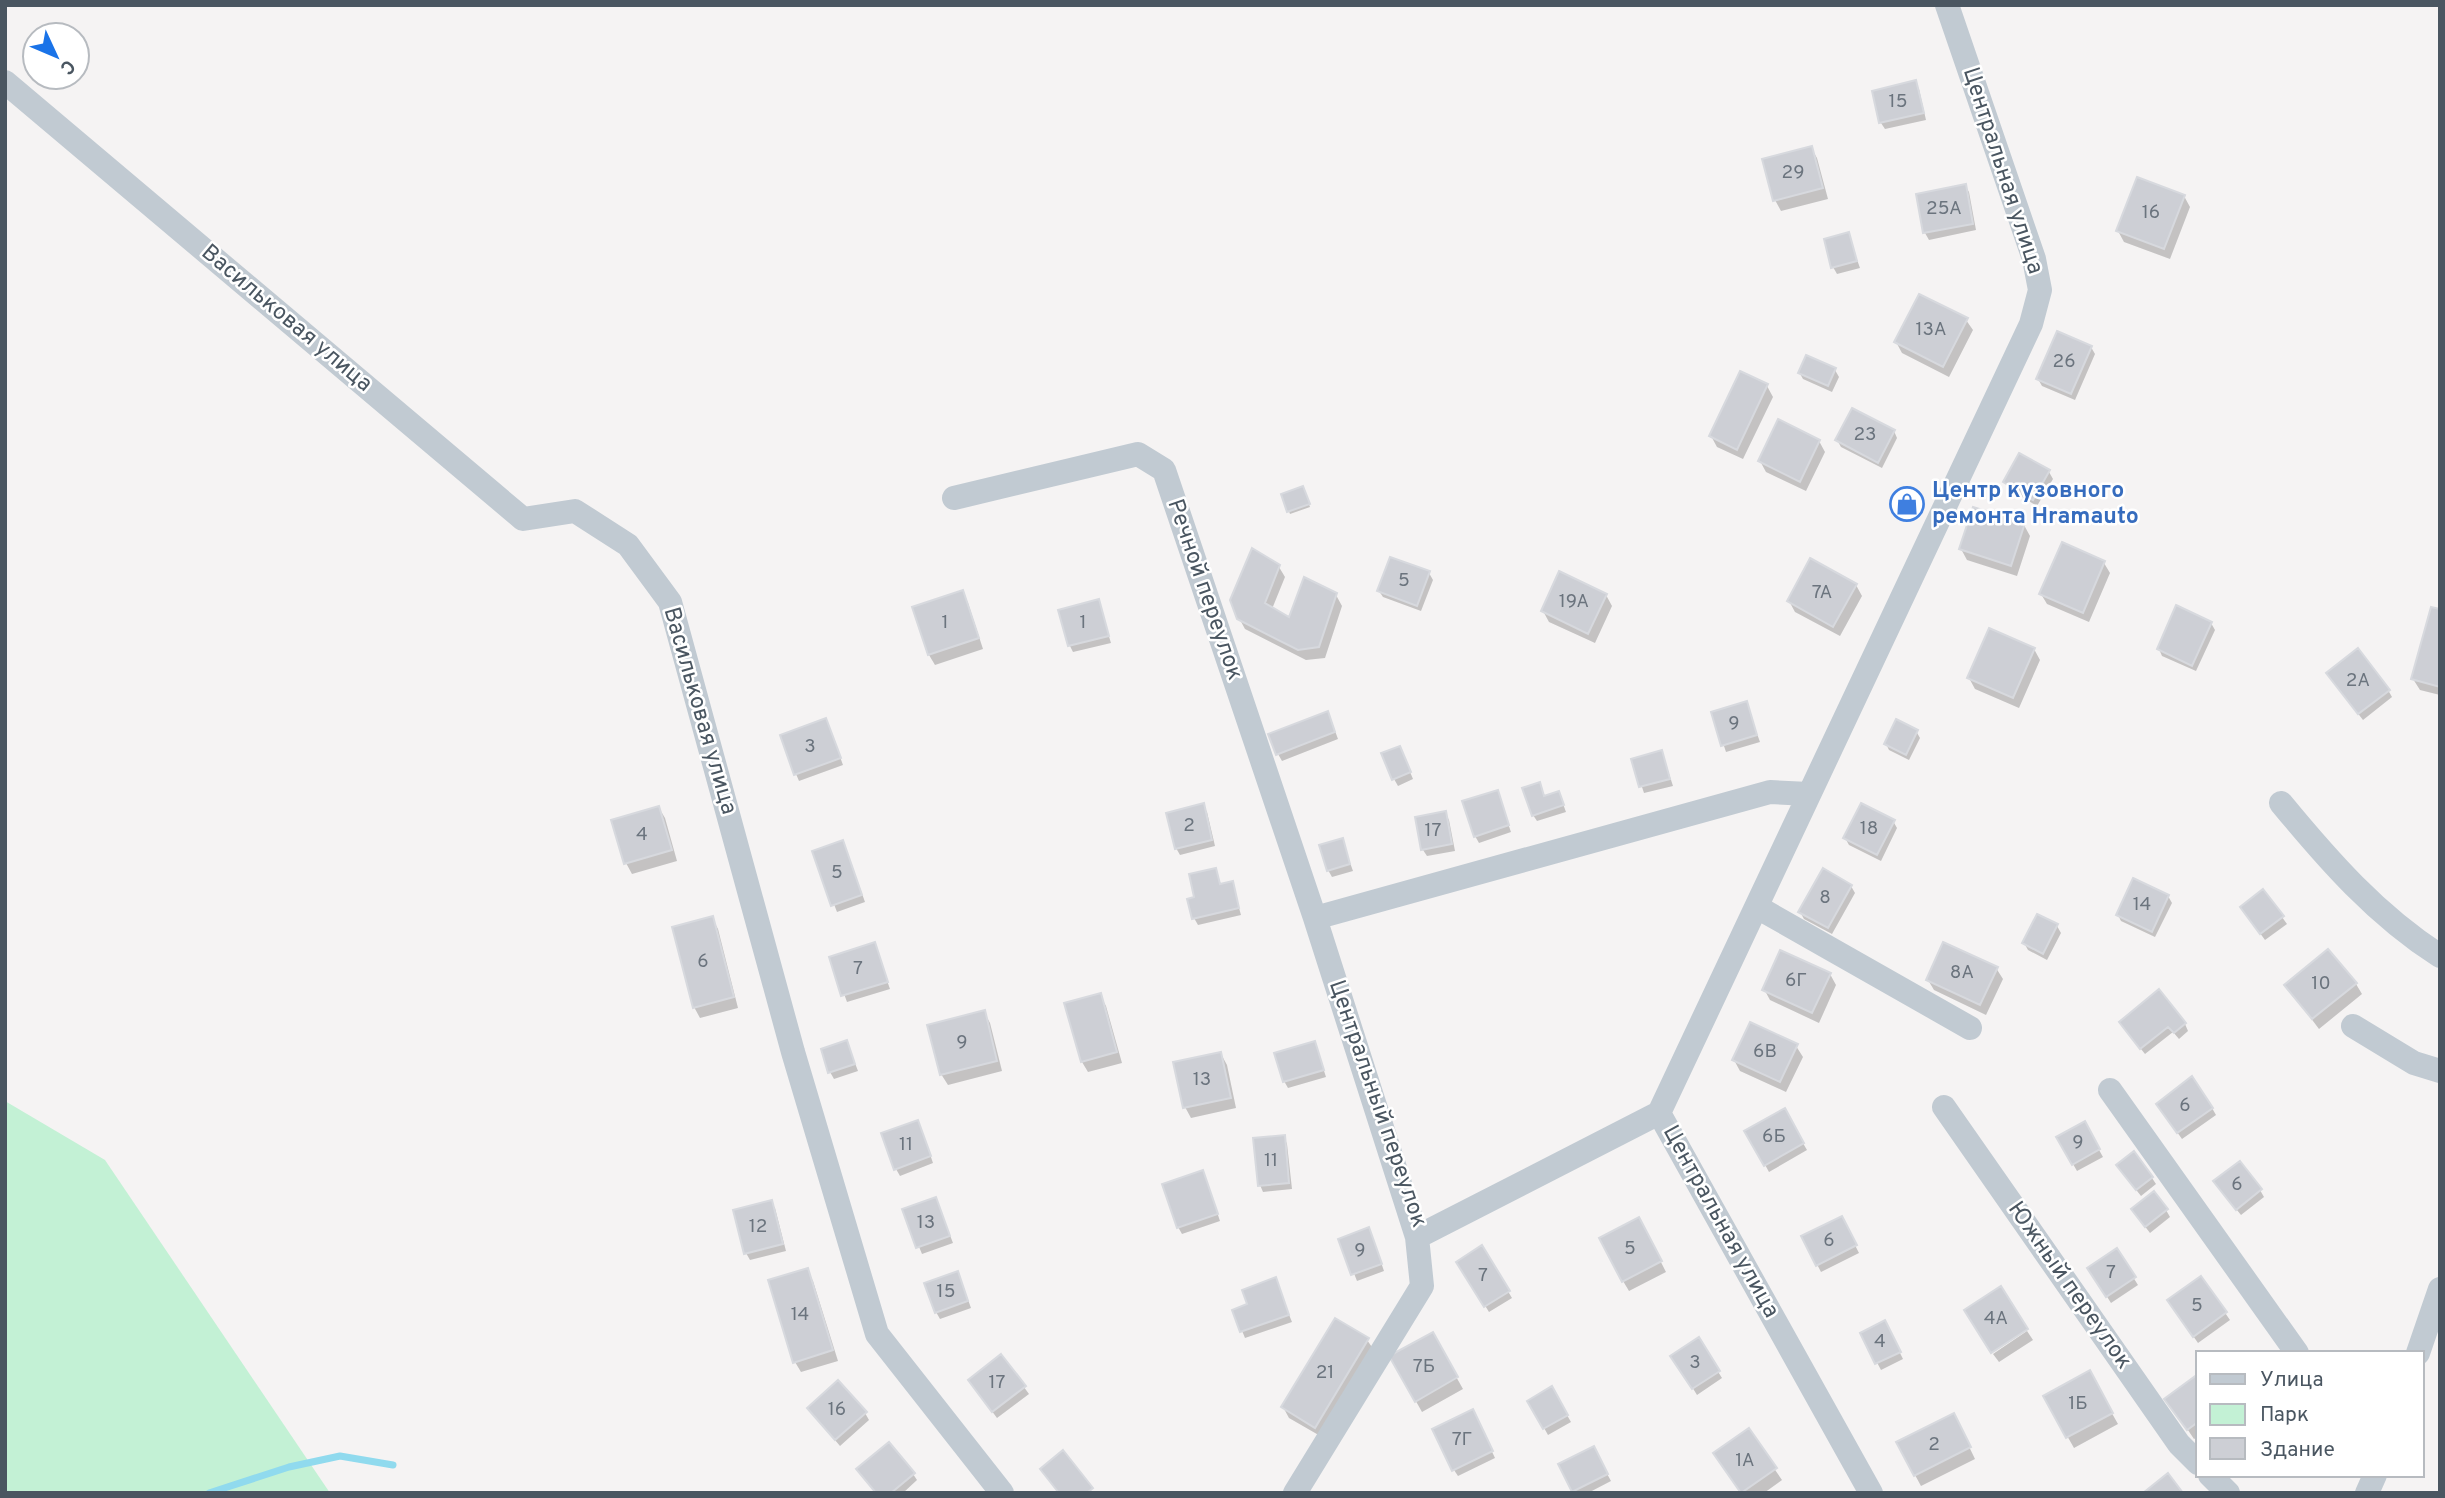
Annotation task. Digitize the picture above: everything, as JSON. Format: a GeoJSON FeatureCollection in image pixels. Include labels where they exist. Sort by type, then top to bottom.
{"type":"FeatureCollection","features":[{"type":"Feature","properties":{"kind":"street","name":"Центральная улица"},"geometry":{"type":"LineString","coordinates":[[1871,1493],[1659,1113],[2031,324],[2040,290],[2034,259],[1947,5]]}},
{"type":"Feature","properties":{"kind":"street","name":"Васильковая улица"},"geometry":{"type":"LineString","coordinates":[[5,82],[523,519],[575,511],[628,545],[670,602],[793,1052],[877,1334],[1002,1493]]}},
{"type":"Feature","properties":{"kind":"street","name":"Речной переулок"},"geometry":{"type":"LineString","coordinates":[[954,498],[1139,454],[1164,471],[1315,918]]}},
{"type":"Feature","properties":{"kind":"street"},"geometry":{"type":"LineString","coordinates":[[1315,918],[1770,792],[1810,793]]}},
{"type":"Feature","properties":{"kind":"street"},"geometry":{"type":"LineString","coordinates":[[2280,803],[2331,864],[2384,915],[2440,956]]}},
{"type":"Feature","properties":{"kind":"street"},"geometry":{"type":"LineString","coordinates":[[1757,907],[1970,1028]]}},
{"type":"Feature","properties":{"kind":"street","name":"Центральный переулок"},"geometry":{"type":"LineString","coordinates":[[1315,918],[1418,1237],[1659,1113]]}},
{"type":"Feature","properties":{"kind":"street"},"geometry":{"type":"LineString","coordinates":[[2353,1026],[2413,1063],[2440,1071]]}},
{"type":"Feature","properties":{"kind":"street"},"geometry":{"type":"LineString","coordinates":[[2109,1090],[2296,1351]]}},
{"type":"Feature","properties":{"kind":"street","name":"Южный переулок"},"geometry":{"type":"LineString","coordinates":[[1944,1107],[2179,1444],[2196,1461]]}},
{"type":"Feature","properties":{"kind":"street"},"geometry":{"type":"LineString","coordinates":[[1295,1493],[1422,1286],[1418,1237]]}},
{"type":"Feature","properties":{"kind":"street"},"geometry":{"type":"LineString","coordinates":[[2419,1351],[2440,1289]]}},
{"type":"Feature","properties":{"kind":"street"},"geometry":{"type":"LineString","coordinates":[[2212,1477],[2228,1493]]}},
{"type":"Feature","properties":{"kind":"street"},"geometry":{"type":"LineString","coordinates":[[2367,1493],[2374,1477]]}},
{"type":"Feature","properties":{"kind":"green space"},"geometry":{"type":"Polygon","coordinates":[[[5,1101],[105,1160],[330,1493],[5,1493],[5,1101]]]}},
{"type":"Feature","properties":{"kind":"building"},"geometry":{"type":"Polygon","coordinates":[[[1916,80],[1924,113],[1879,123],[1872,91],[1916,80]]]}},
{"type":"Feature","properties":{"kind":"building"},"geometry":{"type":"Polygon","coordinates":[[[1812,146],[1823,188],[1773,201],[1762,159],[1812,146]]]}},
{"type":"Feature","properties":{"kind":"building"},"geometry":{"type":"Polygon","coordinates":[[[2137,177],[2185,195],[2164,249],[2116,231],[2137,177]]]}},
{"type":"Feature","properties":{"kind":"building"},"geometry":{"type":"Polygon","coordinates":[[[1966,184],[1973,224],[1923,233],[1916,194],[1966,184]]]}},
{"type":"Feature","properties":{"kind":"building"},"geometry":{"type":"Polygon","coordinates":[[[1849,232],[1857,261],[1831,268],[1824,239],[1849,232]]]}},
{"type":"Feature","properties":{"kind":"building"},"geometry":{"type":"Polygon","coordinates":[[[1919,294],[1968,318],[1943,367],[1894,342],[1919,294]]]}},
{"type":"Feature","properties":{"kind":"building"},"geometry":{"type":"Polygon","coordinates":[[[2057,331],[2092,346],[2071,394],[2036,379],[2057,331]]]}},
{"type":"Feature","properties":{"kind":"building"},"geometry":{"type":"Polygon","coordinates":[[[1806,355],[1836,368],[1828,386],[1798,373],[1806,355]]]}},
{"type":"Feature","properties":{"kind":"building"},"geometry":{"type":"Polygon","coordinates":[[[1740,371],[1768,384],[1737,450],[1709,436],[1740,371]]]}},
{"type":"Feature","properties":{"kind":"building"},"geometry":{"type":"Polygon","coordinates":[[[1852,408],[1895,430],[1878,463],[1835,440],[1852,408]]]}},
{"type":"Feature","properties":{"kind":"building"},"geometry":{"type":"Polygon","coordinates":[[[1778,419],[1820,440],[1800,482],[1758,461],[1778,419]]]}},
{"type":"Feature","properties":{"kind":"building"},"geometry":{"type":"Polygon","coordinates":[[[2019,453],[2050,470],[2033,500],[2003,482],[2019,453]]]}},
{"type":"Feature","properties":{"kind":"building"},"geometry":{"type":"Polygon","coordinates":[[[1303,486],[1310,504],[1287,512],[1281,494],[1303,486]]]}},
{"type":"Feature","properties":{"kind":"building"},"geometry":{"type":"Polygon","coordinates":[[[1973,507],[2025,523],[2011,566],[1959,549],[1973,507]]]}},
{"type":"Feature","properties":{"kind":"building"},"geometry":{"type":"Polygon","coordinates":[[[2062,542],[2105,561],[2083,613],[2039,594],[2062,542]]]}},
{"type":"Feature","properties":{"kind":"building"},"geometry":{"type":"Polygon","coordinates":[[[1252,548],[1280,565],[1265,603],[1289,617],[1304,577],[1337,593],[1319,647],[1298,650],[1237,619],[1230,600],[1252,548]]]}},
{"type":"Feature","properties":{"kind":"building"},"geometry":{"type":"Polygon","coordinates":[[[1390,557],[1430,571],[1417,606],[1377,591],[1390,557]]]}},
{"type":"Feature","properties":{"kind":"building"},"geometry":{"type":"Polygon","coordinates":[[[1810,558],[1857,584],[1833,627],[1787,601],[1810,558]]]}},
{"type":"Feature","properties":{"kind":"building"},"geometry":{"type":"Polygon","coordinates":[[[1559,571],[1607,594],[1588,634],[1541,611],[1559,571]]]}},
{"type":"Feature","properties":{"kind":"building"},"geometry":{"type":"Polygon","coordinates":[[[963,590],[979,638],[928,655],[912,607],[963,590]]]}},
{"type":"Feature","properties":{"kind":"building"},"geometry":{"type":"Polygon","coordinates":[[[1099,599],[1109,636],[1068,646],[1058,610],[1099,599]]]}},
{"type":"Feature","properties":{"kind":"building"},"geometry":{"type":"Polygon","coordinates":[[[2176,605],[2212,622],[2192,666],[2157,649],[2176,605]]]}},
{"type":"Feature","properties":{"kind":"building"},"geometry":{"type":"Polygon","coordinates":[[[2431,607],[2440,609],[2440,687],[2411,679],[2431,607]]]}},
{"type":"Feature","properties":{"kind":"building"},"geometry":{"type":"Polygon","coordinates":[[[1989,628],[2035,648],[2013,698],[1967,678],[1989,628]]]}},
{"type":"Feature","properties":{"kind":"building"},"geometry":{"type":"Polygon","coordinates":[[[2358,648],[2390,690],[2358,714],[2326,673],[2358,648]]]}},
{"type":"Feature","properties":{"kind":"building"},"geometry":{"type":"Polygon","coordinates":[[[1747,701],[1757,735],[1721,746],[1711,712],[1747,701]]]}},
{"type":"Feature","properties":{"kind":"building"},"geometry":{"type":"Polygon","coordinates":[[[1328,711],[1335,732],[1276,755],[1268,734],[1328,711]]]}},
{"type":"Feature","properties":{"kind":"building"},"geometry":{"type":"Polygon","coordinates":[[[826,718],[841,758],[794,775],[780,735],[826,718]]]}},
{"type":"Feature","properties":{"kind":"building"},"geometry":{"type":"Polygon","coordinates":[[[1896,719],[1918,730],[1906,755],[1884,744],[1896,719]]]}},
{"type":"Feature","properties":{"kind":"building"},"geometry":{"type":"Polygon","coordinates":[[[1400,746],[1411,772],[1392,780],[1381,753],[1400,746]]]}},
{"type":"Feature","properties":{"kind":"building"},"geometry":{"type":"Polygon","coordinates":[[[1662,750],[1670,779],[1639,787],[1631,759],[1662,750]]]}},
{"type":"Feature","properties":{"kind":"building"},"geometry":{"type":"Polygon","coordinates":[[[1540,782],[1544,796],[1559,791],[1564,805],[1532,816],[1522,788],[1540,782]]]}},
{"type":"Feature","properties":{"kind":"building"},"geometry":{"type":"Polygon","coordinates":[[[1498,790],[1509,825],[1474,837],[1462,801],[1498,790]]]}},
{"type":"Feature","properties":{"kind":"building"},"geometry":{"type":"Polygon","coordinates":[[[1204,803],[1212,840],[1175,849],[1166,813],[1204,803]]]}},
{"type":"Feature","properties":{"kind":"building"},"geometry":{"type":"Polygon","coordinates":[[[1861,803],[1895,820],[1877,855],[1843,838],[1861,803]]]}},
{"type":"Feature","properties":{"kind":"building"},"geometry":{"type":"Polygon","coordinates":[[[659,806],[672,850],[624,864],[611,820],[659,806]]]}},
{"type":"Feature","properties":{"kind":"building"},"geometry":{"type":"Polygon","coordinates":[[[1446,811],[1452,844],[1421,850],[1415,817],[1446,811]]]}},
{"type":"Feature","properties":{"kind":"building"},"geometry":{"type":"Polygon","coordinates":[[[1343,838],[1350,864],[1327,871],[1319,845],[1343,838]]]}},
{"type":"Feature","properties":{"kind":"building"},"geometry":{"type":"Polygon","coordinates":[[[843,840],[862,895],[831,906],[812,851],[843,840]]]}},
{"type":"Feature","properties":{"kind":"building"},"geometry":{"type":"Polygon","coordinates":[[[1216,868],[1220,884],[1233,881],[1239,908],[1192,919],[1187,899],[1194,897],[1189,874],[1216,868]]]}},
{"type":"Feature","properties":{"kind":"building"},"geometry":{"type":"Polygon","coordinates":[[[1823,868],[1852,885],[1828,928],[1798,912],[1823,868]]]}},
{"type":"Feature","properties":{"kind":"building"},"geometry":{"type":"Polygon","coordinates":[[[2133,878],[2169,895],[2152,932],[2116,915],[2133,878]]]}},
{"type":"Feature","properties":{"kind":"building"},"geometry":{"type":"Polygon","coordinates":[[[2263,889],[2284,916],[2260,934],[2240,907],[2263,889]]]}},
{"type":"Feature","properties":{"kind":"building"},"geometry":{"type":"Polygon","coordinates":[[[2037,914],[2058,924],[2043,954],[2022,943],[2037,914]]]}},
{"type":"Feature","properties":{"kind":"building"},"geometry":{"type":"Polygon","coordinates":[[[713,916],[734,997],[693,1008],[672,927],[713,916]]]}},
{"type":"Feature","properties":{"kind":"building"},"geometry":{"type":"Polygon","coordinates":[[[875,942],[888,982],[841,996],[829,957],[875,942]]]}},
{"type":"Feature","properties":{"kind":"building"},"geometry":{"type":"Polygon","coordinates":[[[1943,942],[1998,967],[1980,1005],[1926,980],[1943,942]]]}},
{"type":"Feature","properties":{"kind":"building"},"geometry":{"type":"Polygon","coordinates":[[[2328,949],[2357,983],[2312,1019],[2284,985],[2328,949]]]}},
{"type":"Feature","properties":{"kind":"building"},"geometry":{"type":"Polygon","coordinates":[[[1780,950],[1831,973],[1812,1013],[1762,990],[1780,950]]]}},
{"type":"Feature","properties":{"kind":"building"},"geometry":{"type":"Polygon","coordinates":[[[2159,989],[2186,1023],[2174,1033],[2168,1027],[2140,1049],[2119,1022],[2159,989]]]}},
{"type":"Feature","properties":{"kind":"building"},"geometry":{"type":"Polygon","coordinates":[[[1101,993],[1117,1052],[1081,1062],[1064,1003],[1101,993]]]}},
{"type":"Feature","properties":{"kind":"building"},"geometry":{"type":"Polygon","coordinates":[[[985,1010],[997,1061],[940,1075],[927,1025],[985,1010]]]}},
{"type":"Feature","properties":{"kind":"building"},"geometry":{"type":"Polygon","coordinates":[[[1750,1022],[1798,1044],[1780,1082],[1732,1060],[1750,1022]]]}},
{"type":"Feature","properties":{"kind":"building"},"geometry":{"type":"Polygon","coordinates":[[[847,1040],[855,1064],[828,1073],[821,1049],[847,1040]]]}},
{"type":"Feature","properties":{"kind":"building"},"geometry":{"type":"Polygon","coordinates":[[[1315,1041],[1324,1070],[1283,1082],[1274,1053],[1315,1041]]]}},
{"type":"Feature","properties":{"kind":"building"},"geometry":{"type":"Polygon","coordinates":[[[1221,1052],[1231,1098],[1183,1108],[1173,1062],[1221,1052]]]}},
{"type":"Feature","properties":{"kind":"building"},"geometry":{"type":"Polygon","coordinates":[[[2192,1076],[2213,1108],[2177,1133],[2156,1104],[2192,1076]]]}},
{"type":"Feature","properties":{"kind":"building"},"geometry":{"type":"Polygon","coordinates":[[[1785,1108],[1804,1143],[1764,1166],[1744,1131],[1785,1108]]]}},
{"type":"Feature","properties":{"kind":"building"},"geometry":{"type":"Polygon","coordinates":[[[918,1120],[931,1156],[894,1170],[881,1133],[918,1120]]]}},
{"type":"Feature","properties":{"kind":"building"},"geometry":{"type":"Polygon","coordinates":[[[2085,1121],[2100,1149],[2072,1165],[2056,1137],[2085,1121]]]}},
{"type":"Feature","properties":{"kind":"building"},"geometry":{"type":"Polygon","coordinates":[[[1285,1135],[1289,1183],[1258,1186],[1253,1138],[1285,1135]]]}},
{"type":"Feature","properties":{"kind":"building"},"geometry":{"type":"Polygon","coordinates":[[[2134,1151],[2153,1177],[2136,1190],[2116,1165],[2134,1151]]]}},
{"type":"Feature","properties":{"kind":"building"},"geometry":{"type":"Polygon","coordinates":[[[2240,1161],[2262,1189],[2236,1210],[2213,1181],[2240,1161]]]}},
{"type":"Feature","properties":{"kind":"building"},"geometry":{"type":"Polygon","coordinates":[[[1203,1170],[1218,1214],[1177,1228],[1162,1184],[1203,1170]]]}},
{"type":"Feature","properties":{"kind":"building"},"geometry":{"type":"Polygon","coordinates":[[[2154,1191],[2168,1209],[2145,1227],[2131,1209],[2154,1191]]]}},
{"type":"Feature","properties":{"kind":"building"},"geometry":{"type":"Polygon","coordinates":[[[936,1197],[950,1236],[916,1248],[902,1209],[936,1197]]]}},
{"type":"Feature","properties":{"kind":"building"},"geometry":{"type":"Polygon","coordinates":[[[772,1200],[783,1244],[744,1254],[733,1210],[772,1200]]]}},
{"type":"Feature","properties":{"kind":"building"},"geometry":{"type":"Polygon","coordinates":[[[1842,1216],[1857,1245],[1816,1266],[1801,1236],[1842,1216]]]}},
{"type":"Feature","properties":{"kind":"building"},"geometry":{"type":"Polygon","coordinates":[[[1639,1217],[1662,1261],[1622,1282],[1599,1238],[1639,1217]]]}},
{"type":"Feature","properties":{"kind":"building"},"geometry":{"type":"Polygon","coordinates":[[[1369,1227],[1382,1264],[1351,1275],[1338,1239],[1369,1227]]]}},
{"type":"Feature","properties":{"kind":"building"},"geometry":{"type":"Polygon","coordinates":[[[1482,1245],[1510,1291],[1484,1307],[1456,1262],[1482,1245]]]}},
{"type":"Feature","properties":{"kind":"building"},"geometry":{"type":"Polygon","coordinates":[[[2117,1248],[2136,1277],[2106,1297],[2087,1268],[2117,1248]]]}},
{"type":"Feature","properties":{"kind":"building"},"geometry":{"type":"Polygon","coordinates":[[[808,1268],[833,1350],[793,1363],[768,1280],[808,1268]]]}},
{"type":"Feature","properties":{"kind":"building"},"geometry":{"type":"Polygon","coordinates":[[[958,1271],[968,1301],[935,1313],[924,1283],[958,1271]]]}},
{"type":"Feature","properties":{"kind":"building"},"geometry":{"type":"Polygon","coordinates":[[[2201,1276],[2227,1312],[2193,1337],[2167,1300],[2201,1276]]]}},
{"type":"Feature","properties":{"kind":"building"},"geometry":{"type":"Polygon","coordinates":[[[1276,1277],[1289,1315],[1240,1332],[1232,1310],[1247,1304],[1242,1290],[1276,1277]]]}},
{"type":"Feature","properties":{"kind":"building"},"geometry":{"type":"Polygon","coordinates":[[[2001,1286],[2028,1329],[1991,1353],[1964,1310],[2001,1286]]]}},
{"type":"Feature","properties":{"kind":"building"},"geometry":{"type":"Polygon","coordinates":[[[1335,1318],[1369,1338],[1315,1428],[1281,1407],[1335,1318]]]}},
{"type":"Feature","properties":{"kind":"building"},"geometry":{"type":"Polygon","coordinates":[[[1885,1320],[1901,1352],[1875,1364],[1860,1333],[1885,1320]]]}},
{"type":"Feature","properties":{"kind":"building"},"geometry":{"type":"Polygon","coordinates":[[[1433,1332],[1458,1377],[1415,1402],[1389,1356],[1433,1332]]]}},
{"type":"Feature","properties":{"kind":"building"},"geometry":{"type":"Polygon","coordinates":[[[1699,1337],[1720,1371],[1692,1389],[1670,1356],[1699,1337]]]}},
{"type":"Feature","properties":{"kind":"building"},"geometry":{"type":"Polygon","coordinates":[[[1001,1354],[1026,1386],[992,1412],[968,1380],[1001,1354]]]}},
{"type":"Feature","properties":{"kind":"building"},"geometry":{"type":"Polygon","coordinates":[[[2090,1370],[2113,1413],[2066,1438],[2043,1396],[2090,1370]]]}},
{"type":"Feature","properties":{"kind":"building"},"geometry":{"type":"Polygon","coordinates":[[[2196,1375],[2196,1423],[2187,1430],[2164,1399],[2196,1375]]]}},
{"type":"Feature","properties":{"kind":"building"},"geometry":{"type":"Polygon","coordinates":[[[838,1380],[867,1412],[835,1440],[807,1408],[838,1380]]]}},
{"type":"Feature","properties":{"kind":"building"},"geometry":{"type":"Polygon","coordinates":[[[1552,1386],[1568,1415],[1543,1429],[1527,1401],[1552,1386]]]}},
{"type":"Feature","properties":{"kind":"building"},"geometry":{"type":"Polygon","coordinates":[[[1473,1409],[1493,1451],[1452,1471],[1432,1429],[1473,1409]]]}},
{"type":"Feature","properties":{"kind":"building"},"geometry":{"type":"Polygon","coordinates":[[[1954,1413],[1971,1447],[1914,1476],[1896,1442],[1954,1413]]]}},
{"type":"Feature","properties":{"kind":"building"},"geometry":{"type":"Polygon","coordinates":[[[1749,1428],[1777,1468],[1741,1493],[1713,1453],[1749,1428]]]}},
{"type":"Feature","properties":{"kind":"building"},"geometry":{"type":"Polygon","coordinates":[[[889,1442],[915,1473],[891,1493],[876,1493],[856,1469],[889,1442]]]}},
{"type":"Feature","properties":{"kind":"building"},"geometry":{"type":"Polygon","coordinates":[[[1594,1446],[1608,1474],[1572,1492],[1558,1464],[1594,1446]]]}},
{"type":"Feature","properties":{"kind":"building"},"geometry":{"type":"Polygon","coordinates":[[[1063,1450],[1093,1488],[1087,1493],[1059,1493],[1040,1469],[1063,1450]]]}},
{"type":"Feature","properties":{"kind":"building"},"geometry":{"type":"Polygon","coordinates":[[[2168,1473],[2183,1493],[2143,1493],[2168,1473]]]}},
{"type":"Feature","properties":{"kind":"waterway"},"geometry":{"type":"LineString","coordinates":[[209,1493],[289,1467],[340,1456],[393,1465]]}},
{"type":"Feature","properties":{"kind":"place","name":"Центр кузовного ремонта Hramauto"},"geometry":{"type":"Point","coordinates":[1907,504]}}]}
